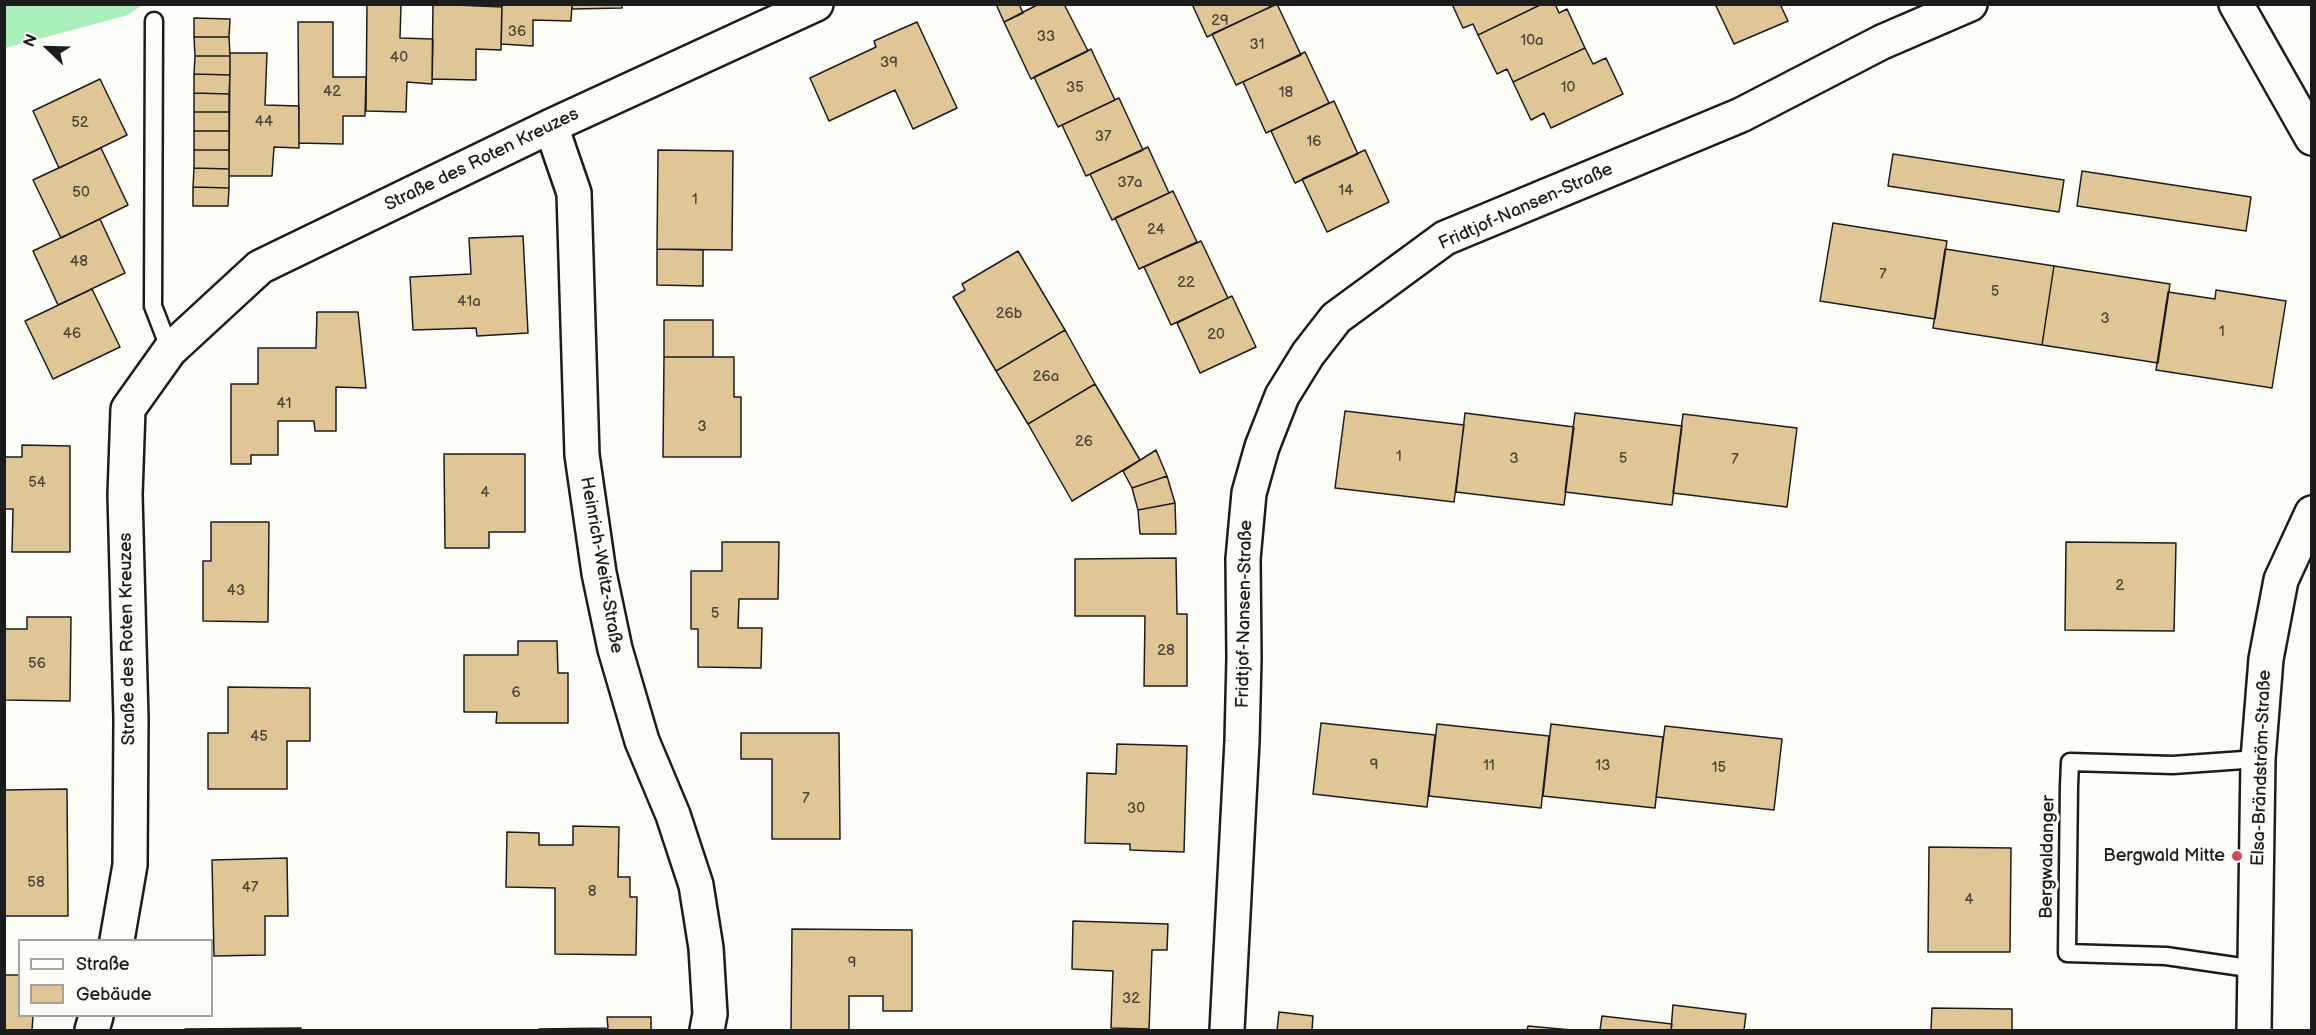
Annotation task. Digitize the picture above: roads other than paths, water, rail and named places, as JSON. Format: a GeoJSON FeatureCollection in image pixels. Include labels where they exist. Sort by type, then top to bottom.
{"type":"FeatureCollection","features":[{"type":"Feature","properties":{"kind":"street","name":"Straße des Roten Kreuzes"},"geometry":{"type":"LineString","coordinates":[[117,939],[130,866],[131,719],[125,495],[128,409],[170,350],[260,267],[551,126],[816,4]]}},
{"type":"Feature","properties":{"kind":"street","name":"Fridtjof-Nansen-Straße"},"geometry":{"type":"LineString","coordinates":[[1227,1030],[1242,741],[1243,559],[1249,493],[1262,447],[1282,396],[1308,354],[1336,318],[1445,238],[1741,115],[1882,42],[1970,4]]}},
{"type":"Feature","properties":{"kind":"street"},"geometry":{"type":"LineString","coordinates":[[2236,4],[2312,138]]}},
{"type":"Feature","properties":{"kind":"street","name":"Heinrich-Weitz-Straße"},"geometry":{"type":"LineString","coordinates":[[551,126],[574,193],[582,455],[599,573],[615,649],[642,741],[673,815],[696,885],[706,948],[710,1014],[707,1030]]}},
{"type":"Feature","properties":{"kind":"street","name":"Elsa-Brändström-Straße"},"geometry":{"type":"LineString","coordinates":[[2254,1030],[2258,759],[2266,659],[2281,580],[2312,513]]}},
{"type":"Feature","properties":{"kind":"lane"},"geometry":{"type":"LineString","coordinates":[[154,21],[153,306],[170,350]]}},
{"type":"Feature","properties":{"kind":"lane","name":"Bergwaldanger"},"geometry":{"type":"LineString","coordinates":[[2255,969],[2166,956],[2067,953],[2069,786],[2070,762],[2173,765],[2258,759]]}},
{"type":"Feature","properties":{"kind":"place","name":"Bergwald Mitte"},"geometry":{"type":"Point","coordinates":[2237,856]}}]}
